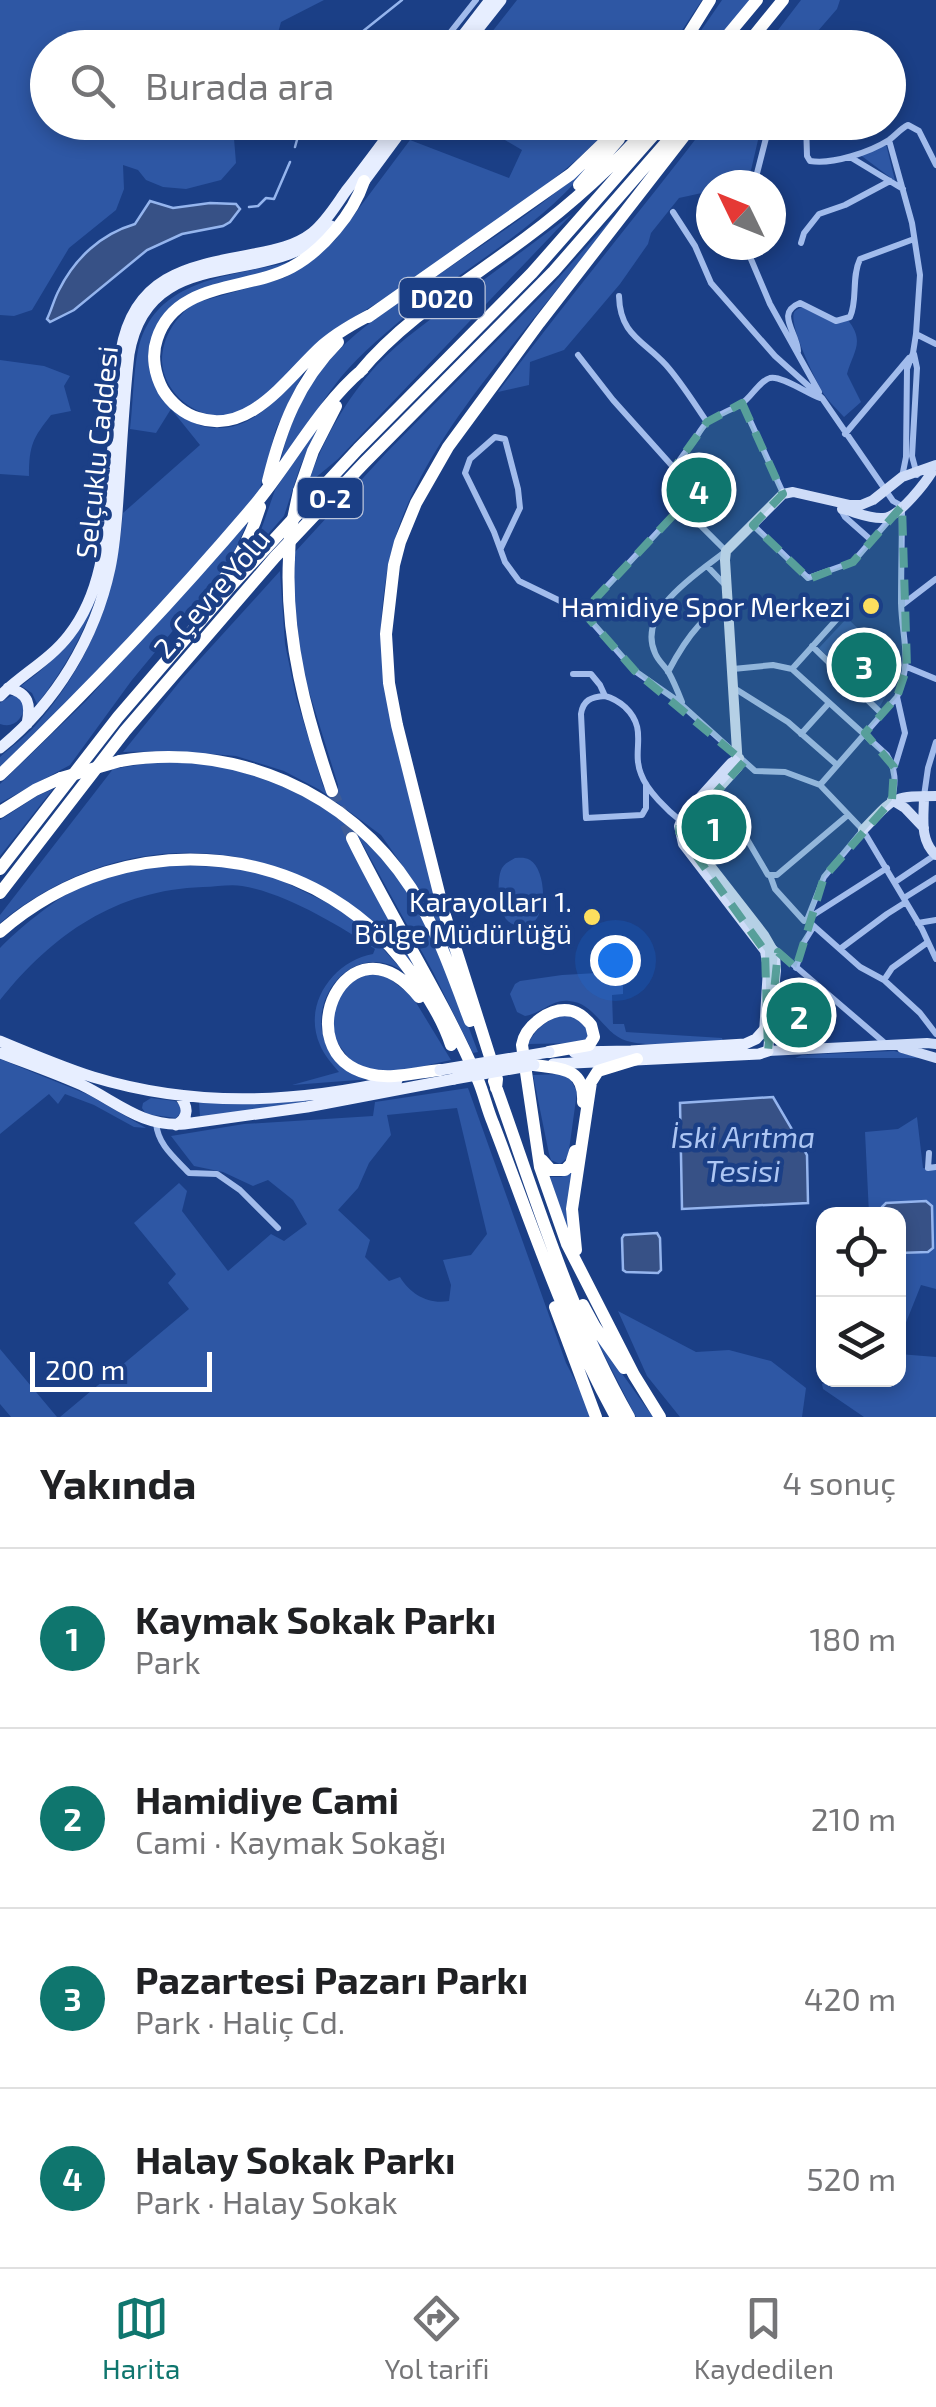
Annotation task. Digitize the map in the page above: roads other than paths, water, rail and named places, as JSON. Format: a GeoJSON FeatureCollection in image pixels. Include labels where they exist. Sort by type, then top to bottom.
{"type":"FeatureCollection","features":[{"type":"Feature","properties":{"kind":"highway"},"geometry":{"type":"LineString","coordinates":[[691,30],[710,0]]}},
{"type":"Feature","properties":{"kind":"highway"},"geometry":{"type":"LineString","coordinates":[[733,30],[760,0]]}},
{"type":"Feature","properties":{"kind":"highway"},"geometry":{"type":"LineString","coordinates":[[739,30],[760,0]]}},
{"type":"Feature","properties":{"kind":"highway"},"geometry":{"type":"LineString","coordinates":[[760,30],[783,0]]}},
{"type":"Feature","properties":{"kind":"highway"},"geometry":{"type":"LineString","coordinates":[[364,181],[360,194],[336,229],[306,258],[278,274],[199,295],[174,310],[155,345],[156,372],[165,394],[181,410],[204,420],[236,419],[261,404],[328,341],[571,174],[608,140]]}},
{"type":"Feature","properties":{"kind":"highway"},"geometry":{"type":"LineString","coordinates":[[528,236],[588,176],[615,140]]}},
{"type":"Feature","properties":{"kind":"highway","name":"D020"},"geometry":{"type":"LineString","coordinates":[[363,369],[412,322],[594,182],[635,140]]}},
{"type":"Feature","properties":{"kind":"highway","name":"2. Çevre Yolu"},"geometry":{"type":"LineString","coordinates":[[0,869],[90,751],[180,645],[304,506],[532,274],[649,140]]}},
{"type":"Feature","properties":{"kind":"highway","name":"2. Çevre Yolu"},"geometry":{"type":"LineString","coordinates":[[0,894],[125,731],[265,568],[554,271],[668,140]]}},
{"type":"Feature","properties":{"kind":"highway"},"geometry":{"type":"LineString","coordinates":[[496,1088],[497,1079],[432,868],[392,704],[386,634],[394,565],[416,503],[437,464],[546,314],[681,140]]}},
{"type":"Feature","properties":{"kind":"highway"},"geometry":{"type":"LineString","coordinates":[[268,481],[283,425],[298,393],[331,349],[374,313]]}},
{"type":"Feature","properties":{"kind":"highway"},"geometry":{"type":"LineString","coordinates":[[332,791],[311,724],[294,648],[288,558],[299,491],[313,450],[330,415],[363,369]]}},
{"type":"Feature","properties":{"kind":"highway"},"geometry":{"type":"LineString","coordinates":[[0,775],[102,675],[210,556],[268,488],[336,394],[363,369]]}},
{"type":"Feature","properties":{"kind":"highway"},"geometry":{"type":"LineString","coordinates":[[180,645],[192,621],[239,558],[260,507]]}},
{"type":"Feature","properties":{"kind":"highway"},"geometry":{"type":"LineString","coordinates":[[0,812],[61,778],[120,761],[184,757],[243,766],[300,787],[351,820],[396,867],[423,908],[454,978],[584,1328],[629,1417]]}},
{"type":"Feature","properties":{"kind":"highway"},"geometry":{"type":"LineString","coordinates":[[352,838],[441,1001],[478,1081],[567,1317],[616,1417]]}},
{"type":"Feature","properties":{"kind":"highway"},"geometry":{"type":"LineString","coordinates":[[0,932],[62,889],[132,865],[206,860],[260,868],[319,891],[371,928],[416,979],[452,1045]]}},
{"type":"Feature","properties":{"kind":"highway"},"geometry":{"type":"LineString","coordinates":[[440,1070],[367,1074],[340,1055],[331,1040],[327,1019],[341,984],[362,971],[379,970],[393,974],[416,993],[452,1045],[488,1110]]}},
{"type":"Feature","properties":{"kind":"highway"},"geometry":{"type":"LineString","coordinates":[[550,1052],[589,1045],[594,1040],[594,1030],[579,1014],[565,1010],[546,1016],[524,1036],[526,1079],[540,1166],[570,1252],[660,1417]]}},
{"type":"Feature","properties":{"kind":"highway"},"geometry":{"type":"LineString","coordinates":[[591,1290],[576,1251],[572,1220],[592,1082],[598,1070],[637,1060]]}},
{"type":"Feature","properties":{"kind":"highway"},"geometry":{"type":"LineString","coordinates":[[534,1065],[570,1071],[583,1092],[576,1150],[570,1164],[565,1170],[550,1170],[539,1153]]}},
{"type":"Feature","properties":{"kind":"highway"},"geometry":{"type":"LineString","coordinates":[[518,1186],[519,1208],[596,1417]]}},
{"type":"Feature","properties":{"kind":"highway"},"geometry":{"type":"LineString","coordinates":[[537,1203],[595,1327],[660,1417]]}},
{"type":"Feature","properties":{"kind":"main road"},"geometry":{"type":"LineString","coordinates":[[466,30],[490,0]]}},
{"type":"Feature","properties":{"kind":"main road"},"geometry":{"type":"LineString","coordinates":[[477,30],[501,0]]}},
{"type":"Feature","properties":{"kind":"main road","name":"Selçuklu Caddesi"},"geometry":{"type":"LineString","coordinates":[[4,692],[62,644],[80,620],[94,591],[106,537],[121,350],[127,326],[138,306],[160,284],[182,270],[282,248],[311,233],[384,140]]}},
{"type":"Feature","properties":{"kind":"main road","name":"Selçuklu Caddesi"},"geometry":{"type":"LineString","coordinates":[[0,748],[23,729],[52,694],[76,658],[102,598],[115,538],[129,354],[142,318],[160,296],[188,277],[286,256],[306,247],[327,231],[395,140]]}},
{"type":"Feature","properties":{"kind":"main road"},"geometry":{"type":"LineString","coordinates":[[0,728],[23,729],[30,706],[18,691],[4,692]]}},
{"type":"Feature","properties":{"kind":"main road"},"geometry":{"type":"LineString","coordinates":[[0,1042],[92,1076],[150,1091],[227,1099],[292,1098],[550,1052],[631,1052],[750,1043],[764,1029]]}},
{"type":"Feature","properties":{"kind":"main road"},"geometry":{"type":"LineString","coordinates":[[728,1046],[768,1051]]}},
{"type":"Feature","properties":{"kind":"main road"},"geometry":{"type":"LineString","coordinates":[[0,1053],[84,1086],[142,1119],[176,1124],[324,1104],[534,1065],[768,1051]]}},
{"type":"Feature","properties":{"kind":"main road"},"geometry":{"type":"LineString","coordinates":[[142,1119],[138,1102],[150,1091]]}},
{"type":"Feature","properties":{"kind":"main road"},"geometry":{"type":"LineString","coordinates":[[176,1124],[187,1113],[179,1095]]}},
{"type":"Feature","properties":{"kind":"street"},"geometry":{"type":"LineString","coordinates":[[452,30],[476,0]]}},
{"type":"Feature","properties":{"kind":"street"},"geometry":{"type":"LineString","coordinates":[[906,126],[913,125],[925,140],[936,165]]}},
{"type":"Feature","properties":{"kind":"street"},"geometry":{"type":"LineString","coordinates":[[758,170],[765,140]]}},
{"type":"Feature","properties":{"kind":"street"},"geometry":{"type":"LineString","coordinates":[[807,140],[810,161],[828,163],[890,140],[920,275],[916,334],[906,369],[906,457],[902,477]]}},
{"type":"Feature","properties":{"kind":"street"},"geometry":{"type":"LineString","coordinates":[[849,156],[904,190]]}},
{"type":"Feature","properties":{"kind":"street"},"geometry":{"type":"LineString","coordinates":[[801,242],[819,214],[890,181]]}},
{"type":"Feature","properties":{"kind":"street"},"geometry":{"type":"LineString","coordinates":[[673,212],[695,246],[711,283],[775,356],[822,398]]}},
{"type":"Feature","properties":{"kind":"street"},"geometry":{"type":"LineString","coordinates":[[798,351],[788,320],[793,306],[800,303],[836,322],[850,317],[860,258],[914,239]]}},
{"type":"Feature","properties":{"kind":"street"},"geometry":{"type":"LineString","coordinates":[[751,260],[770,304],[822,398],[893,501],[902,506]]}},
{"type":"Feature","properties":{"kind":"street"},"geometry":{"type":"LineString","coordinates":[[619,296],[622,320],[630,332],[665,363],[708,422]]}},
{"type":"Feature","properties":{"kind":"street"},"geometry":{"type":"LineString","coordinates":[[916,334],[936,344]]}},
{"type":"Feature","properties":{"kind":"street"},"geometry":{"type":"LineString","coordinates":[[845,434],[913,353]]}},
{"type":"Feature","properties":{"kind":"street"},"geometry":{"type":"LineString","coordinates":[[913,353],[917,368],[912,456],[920,479],[919,489]]}},
{"type":"Feature","properties":{"kind":"street"},"geometry":{"type":"LineString","coordinates":[[578,354],[674,468]]}},
{"type":"Feature","properties":{"kind":"street"},"geometry":{"type":"LineString","coordinates":[[768,1051],[764,1042],[768,968],[764,951],[683,844],[679,832],[739,758],[726,551],[668,489],[674,468],[708,422],[742,403],[768,378],[778,378],[822,398]]}},
{"type":"Feature","properties":{"kind":"street"},"geometry":{"type":"LineString","coordinates":[[742,403],[789,498],[874,518],[892,517]]}},
{"type":"Feature","properties":{"kind":"street"},"geometry":{"type":"LineString","coordinates":[[501,548],[520,508],[505,439],[494,437],[470,458],[465,473],[505,562],[519,581],[583,612],[635,671],[685,708],[756,771],[785,772],[820,785],[863,830],[936,958]]}},
{"type":"Feature","properties":{"kind":"street"},"geometry":{"type":"LineString","coordinates":[[685,708],[656,655],[651,634],[652,624],[664,605],[784,494],[792,492],[861,505],[874,500],[902,477],[936,465]]}},
{"type":"Feature","properties":{"kind":"street"},"geometry":{"type":"LineString","coordinates":[[753,525],[808,578],[853,562],[919,489],[932,483],[936,465]]}},
{"type":"Feature","properties":{"kind":"street"},"geometry":{"type":"LineString","coordinates":[[892,800],[894,767],[904,733],[898,697],[907,667],[901,606],[902,506]]}},
{"type":"Feature","properties":{"kind":"street"},"geometry":{"type":"LineString","coordinates":[[583,612],[681,507]]}},
{"type":"Feature","properties":{"kind":"street"},"geometry":{"type":"LineString","coordinates":[[841,509],[872,541]]}},
{"type":"Feature","properties":{"kind":"street"},"geometry":{"type":"LineString","coordinates":[[707,566],[727,587]]}},
{"type":"Feature","properties":{"kind":"street"},"geometry":{"type":"LineString","coordinates":[[901,606],[936,579]]}},
{"type":"Feature","properties":{"kind":"street"},"geometry":{"type":"LineString","coordinates":[[668,672],[706,616],[730,606]]}},
{"type":"Feature","properties":{"kind":"street"},"geometry":{"type":"LineString","coordinates":[[792,669],[846,610]]}},
{"type":"Feature","properties":{"kind":"street"},"geometry":{"type":"LineString","coordinates":[[812,646],[882,714]]}},
{"type":"Feature","properties":{"kind":"street"},"geometry":{"type":"LineString","coordinates":[[734,670],[773,665],[792,669],[865,733],[894,767]]}},
{"type":"Feature","properties":{"kind":"street"},"geometry":{"type":"LineString","coordinates":[[907,667],[936,679]]}},
{"type":"Feature","properties":{"kind":"street"},"geometry":{"type":"LineString","coordinates":[[573,674],[591,674],[605,696]]}},
{"type":"Feature","properties":{"kind":"street"},"geometry":{"type":"LineString","coordinates":[[734,688],[802,734],[836,764]]}},
{"type":"Feature","properties":{"kind":"street"},"geometry":{"type":"LineString","coordinates":[[605,696],[616,699],[636,720],[638,764],[646,784],[646,808],[642,815],[586,818],[582,705],[586,700],[605,696]]}},
{"type":"Feature","properties":{"kind":"street"},"geometry":{"type":"LineString","coordinates":[[820,785],[898,697]]}},
{"type":"Feature","properties":{"kind":"street"},"geometry":{"type":"LineString","coordinates":[[802,734],[829,703]]}},
{"type":"Feature","properties":{"kind":"street"},"geometry":{"type":"LineString","coordinates":[[936,742],[928,768],[930,796],[924,828],[930,852],[936,855]]}},
{"type":"Feature","properties":{"kind":"street"},"geometry":{"type":"LineString","coordinates":[[646,784],[684,823],[691,841],[771,946],[889,1045],[936,1058]]}},
{"type":"Feature","properties":{"kind":"street"},"geometry":{"type":"LineString","coordinates":[[716,786],[770,875],[775,890],[798,917],[860,967],[884,980],[920,1013],[936,1034]]}},
{"type":"Feature","properties":{"kind":"street"},"geometry":{"type":"LineString","coordinates":[[796,968],[824,877],[892,800],[930,796]]}},
{"type":"Feature","properties":{"kind":"street"},"geometry":{"type":"LineString","coordinates":[[892,800],[924,828]]}},
{"type":"Feature","properties":{"kind":"street"},"geometry":{"type":"LineString","coordinates":[[770,875],[776,876],[848,815]]}},
{"type":"Feature","properties":{"kind":"street"},"geometry":{"type":"LineString","coordinates":[[895,882],[936,855]]}},
{"type":"Feature","properties":{"kind":"street"},"geometry":{"type":"LineString","coordinates":[[810,923],[887,868]]}},
{"type":"Feature","properties":{"kind":"street"},"geometry":{"type":"LineString","coordinates":[[840,949],[936,878]]}},
{"type":"Feature","properties":{"kind":"street"},"geometry":{"type":"LineString","coordinates":[[918,923],[936,920]]}},
{"type":"Feature","properties":{"kind":"street"},"geometry":{"type":"LineString","coordinates":[[884,980],[892,968],[928,942]]}},
{"type":"Feature","properties":{"kind":"street"},"geometry":{"type":"LineString","coordinates":[[768,1051],[776,962],[771,946]]}},
{"type":"Feature","properties":{"kind":"street"},"geometry":{"type":"LineString","coordinates":[[768,1051],[936,1044]]}},
{"type":"Feature","properties":{"kind":"street"},"geometry":{"type":"LineString","coordinates":[[156,1122],[164,1147],[189,1173],[217,1174],[240,1190],[278,1228]]}},
{"type":"Feature","properties":{"kind":"street"},"geometry":{"type":"LineString","coordinates":[[929,1153],[928,1168],[936,1168]]}},
{"type":"Feature","properties":{"kind":"water"},"geometry":{"type":"Polygon","coordinates":[[[150,201],[173,208],[210,203],[236,204],[240,209],[223,226],[182,234],[147,250],[74,310],[50,322],[47,319],[56,297],[73,268],[100,241],[135,224],[150,201]]]}},
{"type":"Feature","properties":{"kind":"water","name":"İski Arıtma Tesisi"},"geometry":{"type":"Polygon","coordinates":[[[773,1097],[807,1155],[808,1203],[682,1209],[680,1103],[773,1097]]]}},
{"type":"Feature","properties":{"kind":"water"},"geometry":{"type":"Polygon","coordinates":[[[926,1201],[932,1206],[933,1248],[928,1252],[906,1253],[906,1207],[882,1207],[886,1203],[926,1201]]]}},
{"type":"Feature","properties":{"kind":"water"},"geometry":{"type":"Polygon","coordinates":[[[657,1233],[661,1270],[623,1270],[624,1235],[657,1233]]]}},
{"type":"Feature","properties":{"kind":"waterway"},"geometry":{"type":"LineString","coordinates":[[364,30],[402,0]]}},
{"type":"Feature","properties":{"kind":"waterway"},"geometry":{"type":"LineString","coordinates":[[295,147],[297,140]]}},
{"type":"Feature","properties":{"kind":"waterway"},"geometry":{"type":"LineString","coordinates":[[249,207],[258,206],[266,198],[274,199],[290,162]]}},
{"type":"Feature","properties":{"kind":"tunnel"},"geometry":{"type":"LineString","coordinates":[[332,791],[352,838]]}},
{"type":"Feature","properties":{"kind":"place","name":"Halay Sokak Parkı"},"geometry":{"type":"Point","coordinates":[699,490]}},
{"type":"Feature","properties":{"kind":"place","name":"Hamidiye Spor Merkezi"},"geometry":{"type":"Point","coordinates":[871,606]}},
{"type":"Feature","properties":{"kind":"place","name":"Pazartesi Pazarı Parkı"},"geometry":{"type":"Point","coordinates":[864,665]}},
{"type":"Feature","properties":{"kind":"place","name":"Kaymak Sokak Parkı"},"geometry":{"type":"Point","coordinates":[714,827]}},
{"type":"Feature","properties":{"kind":"place","name":"Karayolları 1. Bölge Müdürlüğü"},"geometry":{"type":"Point","coordinates":[592,917]}},
{"type":"Feature","properties":{"kind":"place","name":"Hamidiye Cami"},"geometry":{"type":"Point","coordinates":[799,1015]}}]}
